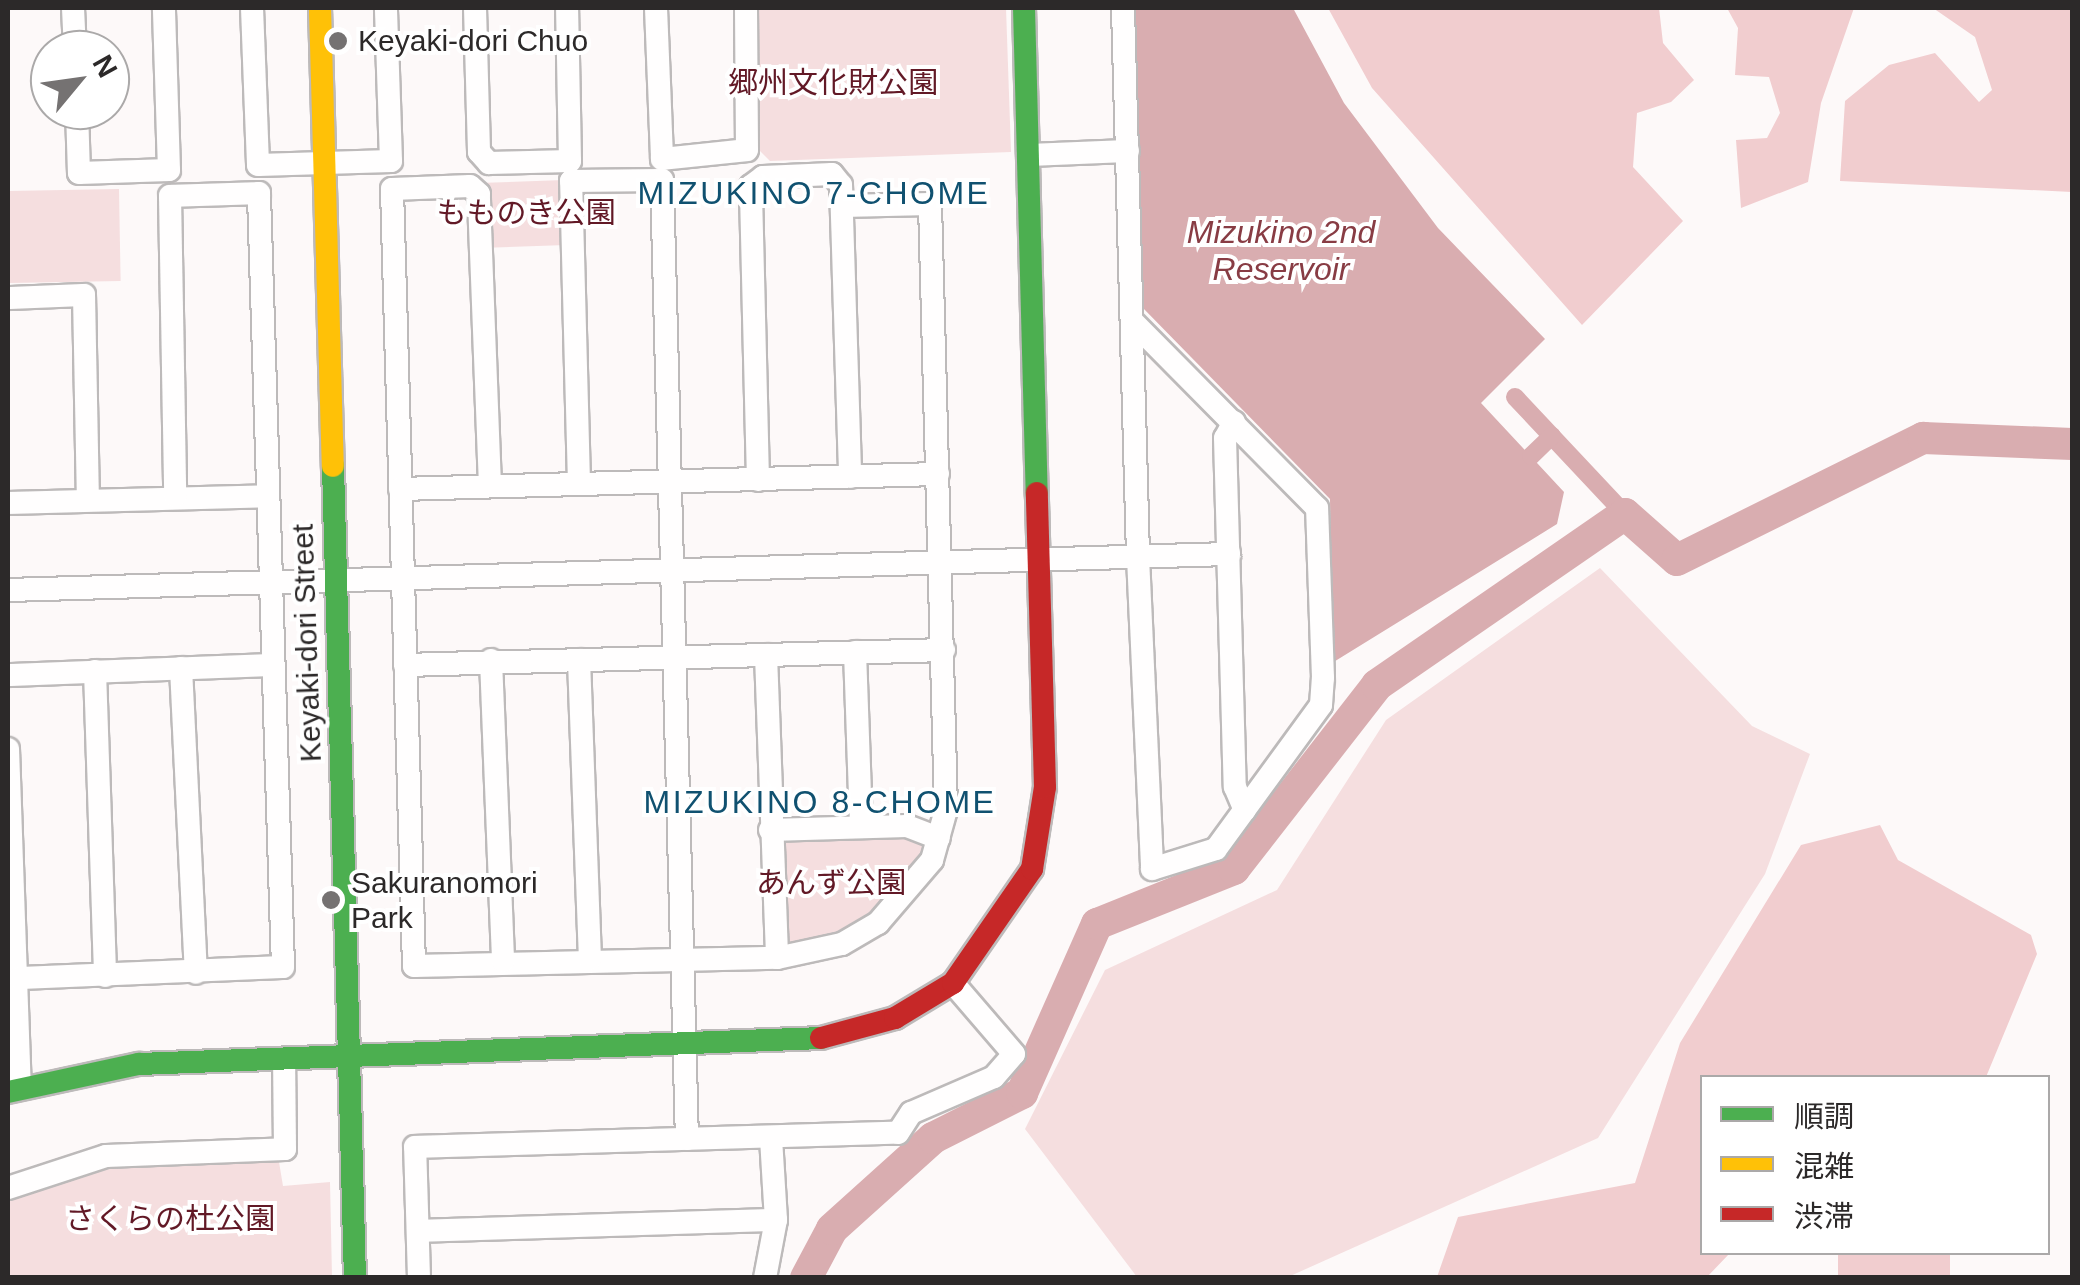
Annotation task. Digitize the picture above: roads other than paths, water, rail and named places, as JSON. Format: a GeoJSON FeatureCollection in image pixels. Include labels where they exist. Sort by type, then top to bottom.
{"type":"FeatureCollection","features":[{"type":"Feature","properties":{"kind":"street"},"geometry":{"type":"LineString","coordinates":[[78,130],[80,172],[169,170],[164,8]]}},
{"type":"Feature","properties":{"kind":"street"},"geometry":{"type":"LineString","coordinates":[[252,8],[258,165],[391,161],[386,8]]}},
{"type":"Feature","properties":{"kind":"street","name":"Keyaki-dori Street"},"geometry":{"type":"LineString","coordinates":[[320,8],[355,1278]]}},
{"type":"Feature","properties":{"kind":"street"},"geometry":{"type":"LineString","coordinates":[[475,8],[479,152],[489,162],[570,160],[566,8]]}},
{"type":"Feature","properties":{"kind":"street"},"geometry":{"type":"LineString","coordinates":[[656,8],[662,159],[747,150],[746,8]]}},
{"type":"Feature","properties":{"kind":"street"},"geometry":{"type":"LineString","coordinates":[[8,749],[20,978],[14,1089],[94,1068],[832,1037],[895,1018],[952,983],[1032,869],[1044,787],[1024,8]]}},
{"type":"Feature","properties":{"kind":"street"},"geometry":{"type":"LineString","coordinates":[[1124,8],[1138,557],[1152,870],[1216,849],[1321,706],[1317,508],[1132,321]]}},
{"type":"Feature","properties":{"kind":"street"},"geometry":{"type":"LineString","coordinates":[[1028,155],[1128,151]]}},
{"type":"Feature","properties":{"kind":"street"},"geometry":{"type":"LineString","coordinates":[[758,480],[751,186],[763,177],[832,174],[842,206],[850,477]]}},
{"type":"Feature","properties":{"kind":"street"},"geometry":{"type":"LineString","coordinates":[[580,483],[571,182],[662,180],[680,957],[688,1139]]}},
{"type":"Feature","properties":{"kind":"street"},"geometry":{"type":"LineString","coordinates":[[490,486],[479,194],[450,187],[392,189],[414,966],[680,957],[776,958],[842,944],[878,923],[908,893],[939,838],[944,650],[930,204],[842,206]]}},
{"type":"Feature","properties":{"kind":"street"},"geometry":{"type":"LineString","coordinates":[[20,978],[282,967],[259,193],[170,196],[175,496]]}},
{"type":"Feature","properties":{"kind":"street"},"geometry":{"type":"LineString","coordinates":[[8,298],[84,295],[88,499]]}},
{"type":"Feature","properties":{"kind":"street"},"geometry":{"type":"LineString","coordinates":[[1234,422],[1225,438],[1235,787],[1245,810]]}},
{"type":"Feature","properties":{"kind":"street"},"geometry":{"type":"LineString","coordinates":[[400,489],[938,474]]}},
{"type":"Feature","properties":{"kind":"street"},"geometry":{"type":"LineString","coordinates":[[8,503],[267,496]]}},
{"type":"Feature","properties":{"kind":"street"},"geometry":{"type":"LineString","coordinates":[[8,590],[1229,554]]}},
{"type":"Feature","properties":{"kind":"street"},"geometry":{"type":"LineString","coordinates":[[405,665],[944,650]]}},
{"type":"Feature","properties":{"kind":"street"},"geometry":{"type":"LineString","coordinates":[[856,652],[861,826]]}},
{"type":"Feature","properties":{"kind":"street"},"geometry":{"type":"LineString","coordinates":[[766,655],[776,958]]}},
{"type":"Feature","properties":{"kind":"street"},"geometry":{"type":"LineString","coordinates":[[492,660],[503,961]]}},
{"type":"Feature","properties":{"kind":"street"},"geometry":{"type":"LineString","coordinates":[[579,660],[590,959]]}},
{"type":"Feature","properties":{"kind":"street"},"geometry":{"type":"LineString","coordinates":[[8,675],[273,665]]}},
{"type":"Feature","properties":{"kind":"street"},"geometry":{"type":"LineString","coordinates":[[181,668],[196,973]]}},
{"type":"Feature","properties":{"kind":"street"},"geometry":{"type":"LineString","coordinates":[[95,671],[104,976]]}},
{"type":"Feature","properties":{"kind":"street"},"geometry":{"type":"LineString","coordinates":[[770,830],[861,826],[939,838]]}},
{"type":"Feature","properties":{"kind":"street"},"geometry":{"type":"LineString","coordinates":[[419,1278],[415,1147],[898,1133],[910,1114],[994,1077],[1014,1054],[952,983]]}},
{"type":"Feature","properties":{"kind":"street"},"geometry":{"type":"LineString","coordinates":[[8,1188],[106,1156],[285,1149],[284,1059]]}},
{"type":"Feature","properties":{"kind":"street"},"geometry":{"type":"LineString","coordinates":[[764,1278],[776,1220],[772,1138]]}},
{"type":"Feature","properties":{"kind":"street"},"geometry":{"type":"LineString","coordinates":[[418,1231],[776,1220]]}},
{"type":"Feature","properties":{"kind":"water","name":"Mizukino 2nd Reservoir"},"geometry":{"type":"Polygon","coordinates":[[[1134,8],[1293,8],[1344,103],[1438,228],[1545,339],[1481,403],[1564,492],[1557,524],[1332,663],[1330,499],[1142,307],[1134,8]]]}},
{"type":"Feature","properties":{"kind":"waterway"},"geometry":{"type":"LineString","coordinates":[[1515,397],[1625,514]]}},
{"type":"Feature","properties":{"kind":"waterway"},"geometry":{"type":"LineString","coordinates":[[1531,456],[1552,436]]}},
{"type":"Feature","properties":{"kind":"waterway"},"geometry":{"type":"LineString","coordinates":[[806,1278],[832,1229],[933,1138],[1022,1093],[1097,924],[1234,869],[1377,685],[1625,514],[1677,560],[1923,438],[2072,444]]}},
{"type":"Feature","properties":{"kind":"place","name":"Keyaki-dori Chuo"},"geometry":{"type":"Point","coordinates":[338,41]}},
{"type":"Feature","properties":{"kind":"place","name":"Sakuranomori Park"},"geometry":{"type":"Point","coordinates":[331,900]}},
{"type":"Feature","properties":{"kind":"district","name":"MIZUKINO 7-CHOME"},"geometry":{"type":"Point","coordinates":[814,193]}},
{"type":"Feature","properties":{"kind":"district","name":"MIZUKINO 8-CHOME"},"geometry":{"type":"Point","coordinates":[820,802]}},
{"type":"Feature","properties":{"kind":"park label","name":"郷州文化財公園"},"geometry":{"type":"Point","coordinates":[833,83]}},
{"type":"Feature","properties":{"kind":"park label","name":"もものき公園"},"geometry":{"type":"Point","coordinates":[526,213]}},
{"type":"Feature","properties":{"kind":"park label","name":"あんず公園"},"geometry":{"type":"Point","coordinates":[831,883]}},
{"type":"Feature","properties":{"kind":"park label","name":"さくらの杜公園"},"geometry":{"type":"Point","coordinates":[170,1219]}}]}
